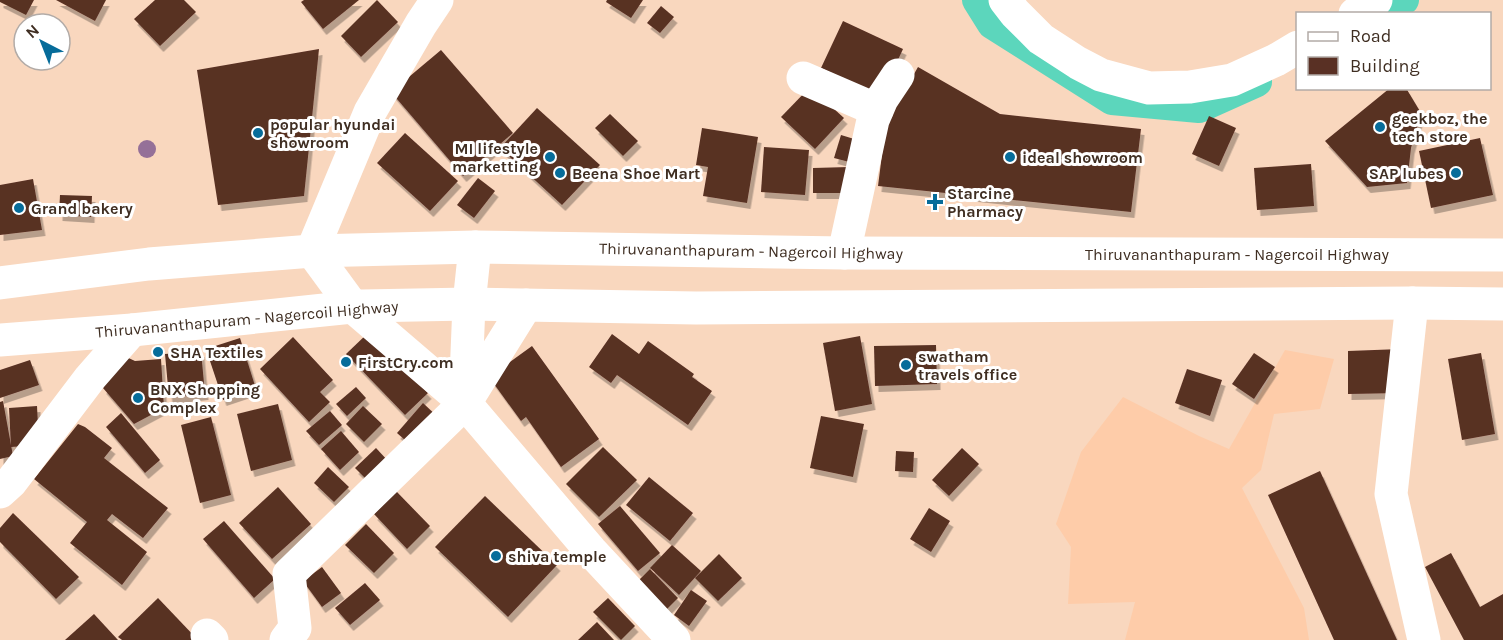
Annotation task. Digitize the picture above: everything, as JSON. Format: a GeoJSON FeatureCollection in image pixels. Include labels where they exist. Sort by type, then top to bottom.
{"type":"FeatureCollection","features":[{"type":"Feature","properties":{"kind":"main road"},"geometry":{"type":"LineString","coordinates":[[437,0],[370,112],[312,251],[353,307],[465,403],[591,551],[674,640]]}},
{"type":"Feature","properties":{"kind":"main road"},"geometry":{"type":"LineString","coordinates":[[1005,0],[1041,39],[1078,63],[1101,75],[1149,88],[1190,87],[1232,80],[1296,49]]}},
{"type":"Feature","properties":{"kind":"main road"},"geometry":{"type":"LineString","coordinates":[[844,253],[873,120],[882,99],[898,75]]}},
{"type":"Feature","properties":{"kind":"main road"},"geometry":{"type":"LineString","coordinates":[[803,78],[877,110]]}},
{"type":"Feature","properties":{"kind":"main road"},"geometry":{"type":"LineString","coordinates":[[465,403],[469,304],[476,247]]}},
{"type":"Feature","properties":{"kind":"main road","name":"Thiruvananthapuram - Nagercoil Highway"},"geometry":{"type":"LineString","coordinates":[[0,283],[149,264],[312,251],[476,247],[844,253],[1503,255]]}},
{"type":"Feature","properties":{"kind":"main road"},"geometry":{"type":"LineString","coordinates":[[1412,303],[1391,494],[1424,640]]}},
{"type":"Feature","properties":{"kind":"main road","name":"Thiruvananthapuram - Nagercoil Highway"},"geometry":{"type":"LineString","coordinates":[[0,340],[132,330],[353,307],[469,304],[708,308],[1503,304]]}},
{"type":"Feature","properties":{"kind":"main road"},"geometry":{"type":"LineString","coordinates":[[286,640],[295,628],[289,574],[465,403],[526,305]]}},
{"type":"Feature","properties":{"kind":"main road"},"geometry":{"type":"LineString","coordinates":[[0,492],[11,482],[90,378],[132,330]]}},
{"type":"Feature","properties":{"kind":"shaded area"},"geometry":{"type":"Polygon","coordinates":[[[1285,350],[1334,359],[1320,409],[1274,414],[1261,470],[1242,488],[1304,608],[1309,640],[1125,640],[1135,602],[1068,604],[1071,547],[1056,524],[1081,452],[1123,397],[1229,449],[1285,350]]]}},
{"type":"Feature","properties":{"kind":"building"},"geometry":{"type":"Polygon","coordinates":[[[0,0],[34,0],[28,12],[20,12],[0,0]]]}},
{"type":"Feature","properties":{"kind":"building"},"geometry":{"type":"Polygon","coordinates":[[[56,0],[106,0],[95,21],[56,0]]]}},
{"type":"Feature","properties":{"kind":"building"},"geometry":{"type":"Polygon","coordinates":[[[155,0],[184,0],[196,12],[160,46],[134,19],[155,0]]]}},
{"type":"Feature","properties":{"kind":"building"},"geometry":{"type":"Polygon","coordinates":[[[304,0],[359,0],[323,29],[301,2],[304,0]]]}},
{"type":"Feature","properties":{"kind":"building"},"geometry":{"type":"Polygon","coordinates":[[[377,0],[398,22],[361,57],[341,36],[377,0]]]}},
{"type":"Feature","properties":{"kind":"building"},"geometry":{"type":"Polygon","coordinates":[[[607,0],[643,0],[631,18],[606,2],[607,0]]]}},
{"type":"Feature","properties":{"kind":"building"},"geometry":{"type":"Polygon","coordinates":[[[661,6],[674,17],[660,33],[647,23],[661,6]]]}},
{"type":"Feature","properties":{"kind":"building"},"geometry":{"type":"Polygon","coordinates":[[[843,21],[903,49],[881,96],[821,68],[843,21]]]}},
{"type":"Feature","properties":{"kind":"building","name":"popular hyundai showroom"},"geometry":{"type":"Polygon","coordinates":[[[319,49],[304,196],[218,205],[197,70],[319,49]]]}},
{"type":"Feature","properties":{"kind":"building"},"geometry":{"type":"Polygon","coordinates":[[[441,50],[513,133],[463,176],[391,92],[441,50]]]}},
{"type":"Feature","properties":{"kind":"building","name":"ideal showroom"},"geometry":{"type":"Polygon","coordinates":[[[918,67],[1000,114],[1141,129],[1131,212],[878,186],[886,123],[918,67]]]}},
{"type":"Feature","properties":{"kind":"building"},"geometry":{"type":"Polygon","coordinates":[[[810,87],[844,118],[815,149],[781,117],[810,87]]]}},
{"type":"Feature","properties":{"kind":"building","name":"geekboz, the tech store"},"geometry":{"type":"Polygon","coordinates":[[[1388,90],[1407,90],[1421,113],[1411,148],[1407,183],[1367,187],[1325,141],[1388,90]]]}},
{"type":"Feature","properties":{"kind":"building","name":"MI lifestyle marketting"},"geometry":{"type":"Polygon","coordinates":[[[537,108],[600,165],[562,205],[500,148],[537,108]]]}},
{"type":"Feature","properties":{"kind":"building"},"geometry":{"type":"Polygon","coordinates":[[[610,114],[638,141],[623,156],[595,128],[610,114]]]}},
{"type":"Feature","properties":{"kind":"building"},"geometry":{"type":"Polygon","coordinates":[[[1209,116],[1236,128],[1219,166],[1192,154],[1209,116]]]}},
{"type":"Feature","properties":{"kind":"building"},"geometry":{"type":"Polygon","coordinates":[[[702,128],[758,137],[747,203],[703,196],[708,167],[696,165],[702,128]]]}},
{"type":"Feature","properties":{"kind":"building"},"geometry":{"type":"Polygon","coordinates":[[[405,133],[458,181],[430,211],[377,163],[405,133]]]}},
{"type":"Feature","properties":{"kind":"building"},"geometry":{"type":"Polygon","coordinates":[[[841,135],[864,142],[857,164],[834,158],[841,135]]]}},
{"type":"Feature","properties":{"kind":"building","name":"SAP lubes"},"geometry":{"type":"Polygon","coordinates":[[[1480,138],[1493,195],[1431,208],[1419,151],[1480,138]]]}},
{"type":"Feature","properties":{"kind":"building"},"geometry":{"type":"Polygon","coordinates":[[[764,147],[809,150],[805,195],[761,192],[764,147]]]}},
{"type":"Feature","properties":{"kind":"building"},"geometry":{"type":"Polygon","coordinates":[[[1311,164],[1314,206],[1257,210],[1254,168],[1311,164]]]}},
{"type":"Feature","properties":{"kind":"building"},"geometry":{"type":"Polygon","coordinates":[[[849,167],[849,193],[813,193],[813,168],[849,167]]]}},
{"type":"Feature","properties":{"kind":"building"},"geometry":{"type":"Polygon","coordinates":[[[478,178],[495,191],[474,218],[457,205],[478,178]]]}},
{"type":"Feature","properties":{"kind":"building","name":"Grand bakery"},"geometry":{"type":"Polygon","coordinates":[[[33,179],[42,230],[0,235],[0,185],[33,179]]]}},
{"type":"Feature","properties":{"kind":"building"},"geometry":{"type":"Polygon","coordinates":[[[60,195],[92,196],[91,217],[59,215],[60,195]]]}},
{"type":"Feature","properties":{"kind":"building"},"geometry":{"type":"Polygon","coordinates":[[[369,332],[428,393],[405,415],[346,354],[369,332]]]}},
{"type":"Feature","properties":{"kind":"building"},"geometry":{"type":"Polygon","coordinates":[[[612,334],[639,354],[648,341],[694,374],[692,377],[712,391],[688,425],[617,375],[611,383],[589,367],[612,334]]]}},
{"type":"Feature","properties":{"kind":"building"},"geometry":{"type":"Polygon","coordinates":[[[860,336],[872,404],[835,411],[823,343],[860,336]]]}},
{"type":"Feature","properties":{"kind":"building"},"geometry":{"type":"Polygon","coordinates":[[[293,337],[333,380],[320,392],[330,402],[309,422],[260,369],[293,337]]]}},
{"type":"Feature","properties":{"kind":"building"},"geometry":{"type":"Polygon","coordinates":[[[240,338],[256,389],[223,400],[206,349],[240,338]]]}},
{"type":"Feature","properties":{"kind":"building","name":"swatham travels office"},"geometry":{"type":"Polygon","coordinates":[[[936,345],[937,384],[875,386],[874,346],[936,345]]]}},
{"type":"Feature","properties":{"kind":"building"},"geometry":{"type":"Polygon","coordinates":[[[532,346],[599,439],[561,467],[526,417],[521,421],[489,377],[532,346]]]}},
{"type":"Feature","properties":{"kind":"building"},"geometry":{"type":"Polygon","coordinates":[[[1401,349],[1401,393],[1348,394],[1348,351],[1401,349]]]}},
{"type":"Feature","properties":{"kind":"building"},"geometry":{"type":"Polygon","coordinates":[[[201,351],[205,394],[169,398],[165,354],[201,351]]]}},
{"type":"Feature","properties":{"kind":"building"},"geometry":{"type":"Polygon","coordinates":[[[1254,353],[1275,367],[1254,399],[1232,384],[1254,353]]]}},
{"type":"Feature","properties":{"kind":"building"},"geometry":{"type":"Polygon","coordinates":[[[1481,353],[1495,434],[1462,440],[1448,359],[1481,353]]]}},
{"type":"Feature","properties":{"kind":"building","name":"BNX Shopping Complex"},"geometry":{"type":"Polygon","coordinates":[[[122,355],[135,361],[161,359],[164,408],[134,424],[103,388],[122,355]]]}},
{"type":"Feature","properties":{"kind":"building"},"geometry":{"type":"Polygon","coordinates":[[[30,360],[39,385],[0,398],[0,370],[30,360]]]}},
{"type":"Feature","properties":{"kind":"building"},"geometry":{"type":"Polygon","coordinates":[[[1187,369],[1222,380],[1210,416],[1175,403],[1187,369]]]}},
{"type":"Feature","properties":{"kind":"building"},"geometry":{"type":"Polygon","coordinates":[[[356,387],[366,398],[347,416],[336,404],[356,387]]]}},
{"type":"Feature","properties":{"kind":"building"},"geometry":{"type":"Polygon","coordinates":[[[3,401],[13,456],[0,459],[0,402],[3,401]]]}},
{"type":"Feature","properties":{"kind":"building"},"geometry":{"type":"Polygon","coordinates":[[[423,403],[439,418],[414,448],[397,433],[423,403]]]}},
{"type":"Feature","properties":{"kind":"building"},"geometry":{"type":"Polygon","coordinates":[[[278,404],[292,460],[251,471],[237,414],[278,404]]]}},
{"type":"Feature","properties":{"kind":"building"},"geometry":{"type":"Polygon","coordinates":[[[37,406],[39,445],[11,447],[9,408],[37,406]]]}},
{"type":"Feature","properties":{"kind":"building"},"geometry":{"type":"Polygon","coordinates":[[[363,406],[382,424],[364,442],[346,424],[363,406]]]}},
{"type":"Feature","properties":{"kind":"building"},"geometry":{"type":"Polygon","coordinates":[[[330,411],[342,425],[319,445],[306,431],[330,411]]]}},
{"type":"Feature","properties":{"kind":"building"},"geometry":{"type":"Polygon","coordinates":[[[121,413],[160,460],[145,473],[106,427],[121,413]]]}},
{"type":"Feature","properties":{"kind":"building"},"geometry":{"type":"Polygon","coordinates":[[[821,416],[864,424],[853,477],[810,468],[821,416]]]}},
{"type":"Feature","properties":{"kind":"building"},"geometry":{"type":"Polygon","coordinates":[[[211,417],[231,495],[200,503],[181,425],[211,417]]]}},
{"type":"Feature","properties":{"kind":"building"},"geometry":{"type":"Polygon","coordinates":[[[78,424],[112,448],[104,458],[168,508],[143,538],[112,514],[107,520],[147,552],[122,585],[70,543],[87,522],[34,479],[78,424]]]}},
{"type":"Feature","properties":{"kind":"building"},"geometry":{"type":"Polygon","coordinates":[[[341,431],[359,452],[340,470],[321,449],[341,431]]]}},
{"type":"Feature","properties":{"kind":"building"},"geometry":{"type":"Polygon","coordinates":[[[603,447],[637,480],[599,517],[566,484],[603,447]]]}},
{"type":"Feature","properties":{"kind":"building"},"geometry":{"type":"Polygon","coordinates":[[[376,448],[389,462],[369,482],[355,468],[376,448]]]}},
{"type":"Feature","properties":{"kind":"building"},"geometry":{"type":"Polygon","coordinates":[[[962,448],[979,464],[949,496],[932,480],[962,448]]]}},
{"type":"Feature","properties":{"kind":"building"},"geometry":{"type":"Polygon","coordinates":[[[896,451],[914,452],[913,472],[895,471],[896,451]]]}},
{"type":"Feature","properties":{"kind":"building"},"geometry":{"type":"Polygon","coordinates":[[[328,467],[349,487],[334,502],[314,483],[328,467]]]}},
{"type":"Feature","properties":{"kind":"building"},"geometry":{"type":"Polygon","coordinates":[[[1320,471],[1397,640],[1334,640],[1268,495],[1320,471]]]}},
{"type":"Feature","properties":{"kind":"building"},"geometry":{"type":"Polygon","coordinates":[[[649,477],[693,513],[670,541],[626,505],[649,477]]]}},
{"type":"Feature","properties":{"kind":"building"},"geometry":{"type":"Polygon","coordinates":[[[278,487],[311,524],[272,559],[239,523],[278,487]]]}},
{"type":"Feature","properties":{"kind":"building"},"geometry":{"type":"Polygon","coordinates":[[[396,491],[430,526],[407,549],[374,514],[396,491]]]}},
{"type":"Feature","properties":{"kind":"building","name":"shiva temple"},"geometry":{"type":"Polygon","coordinates":[[[485,496],[557,565],[508,617],[435,547],[485,496]]]}},
{"type":"Feature","properties":{"kind":"building"},"geometry":{"type":"Polygon","coordinates":[[[620,506],[660,553],[638,571],[598,524],[620,506]]]}},
{"type":"Feature","properties":{"kind":"building"},"geometry":{"type":"Polygon","coordinates":[[[929,508],[950,521],[931,552],[910,539],[929,508]]]}},
{"type":"Feature","properties":{"kind":"building"},"geometry":{"type":"Polygon","coordinates":[[[13,513],[79,577],[56,599],[0,542],[0,528],[13,513]]]}},
{"type":"Feature","properties":{"kind":"building"},"geometry":{"type":"Polygon","coordinates":[[[224,521],[275,579],[254,598],[203,539],[224,521]]]}},
{"type":"Feature","properties":{"kind":"building"},"geometry":{"type":"Polygon","coordinates":[[[366,524],[394,553],[374,573],[345,545],[366,524]]]}},
{"type":"Feature","properties":{"kind":"building"},"geometry":{"type":"Polygon","coordinates":[[[672,545],[701,571],[679,595],[650,568],[672,545]]]}},
{"type":"Feature","properties":{"kind":"building"},"geometry":{"type":"Polygon","coordinates":[[[1451,553],[1480,607],[1503,594],[1503,640],[1464,640],[1425,567],[1451,553]]]}},
{"type":"Feature","properties":{"kind":"building"},"geometry":{"type":"Polygon","coordinates":[[[719,554],[742,578],[718,601],[695,578],[719,554]]]}},
{"type":"Feature","properties":{"kind":"building"},"geometry":{"type":"Polygon","coordinates":[[[322,567],[341,593],[322,607],[303,581],[322,567]]]}},
{"type":"Feature","properties":{"kind":"building"},"geometry":{"type":"Polygon","coordinates":[[[650,569],[678,598],[667,609],[639,580],[650,569]]]}},
{"type":"Feature","properties":{"kind":"building"},"geometry":{"type":"Polygon","coordinates":[[[365,583],[380,600],[350,625],[335,608],[365,583]]]}},
{"type":"Feature","properties":{"kind":"building"},"geometry":{"type":"Polygon","coordinates":[[[691,590],[707,601],[689,626],[674,615],[691,590]]]}},
{"type":"Feature","properties":{"kind":"building"},"geometry":{"type":"Polygon","coordinates":[[[158,598],[198,640],[122,640],[118,637],[158,598]]]}},
{"type":"Feature","properties":{"kind":"building"},"geometry":{"type":"Polygon","coordinates":[[[608,598],[635,626],[621,640],[593,612],[608,598]]]}},
{"type":"Feature","properties":{"kind":"building"},"geometry":{"type":"Polygon","coordinates":[[[94,614],[118,640],[65,640],[94,614]]]}},
{"type":"Feature","properties":{"kind":"building"},"geometry":{"type":"Polygon","coordinates":[[[597,622],[614,640],[578,640],[597,622]]]}},
{"type":"Feature","properties":{"kind":"waterway"},"geometry":{"type":"LineString","coordinates":[[977,0],[992,24],[1112,100],[1199,108],[1257,82]]}},
{"type":"Feature","properties":{"kind":"waterway"},"geometry":{"type":"LineString","coordinates":[[1384,12],[1404,0]]}},
{"type":"Feature","properties":{"kind":"place","name":"geekboz, the tech store"},"geometry":{"type":"Point","coordinates":[1380,127]}},
{"type":"Feature","properties":{"kind":"place","name":"popular hyundai showroom"},"geometry":{"type":"Point","coordinates":[258,133]}},
{"type":"Feature","properties":{"kind":"place","name":"MI lifestyle marketting"},"geometry":{"type":"Point","coordinates":[550,157]}},
{"type":"Feature","properties":{"kind":"place","name":"ideal showroom"},"geometry":{"type":"Point","coordinates":[1010,157]}},
{"type":"Feature","properties":{"kind":"place","name":"Beena Shoe Mart"},"geometry":{"type":"Point","coordinates":[560,173]}},
{"type":"Feature","properties":{"kind":"place","name":"SAP lubes"},"geometry":{"type":"Point","coordinates":[1456,173]}},
{"type":"Feature","properties":{"kind":"place","name":"Starcine Pharmacy"},"geometry":{"type":"Point","coordinates":[935,202]}},
{"type":"Feature","properties":{"kind":"place","name":"Grand bakery"},"geometry":{"type":"Point","coordinates":[19,208]}},
{"type":"Feature","properties":{"kind":"place","name":"SHA Textiles"},"geometry":{"type":"Point","coordinates":[158,352]}},
{"type":"Feature","properties":{"kind":"place","name":"FirstCry.com"},"geometry":{"type":"Point","coordinates":[346,362]}},
{"type":"Feature","properties":{"kind":"place","name":"swatham travels office"},"geometry":{"type":"Point","coordinates":[906,365]}},
{"type":"Feature","properties":{"kind":"place","name":"BNX Shopping Complex"},"geometry":{"type":"Point","coordinates":[138,398]}},
{"type":"Feature","properties":{"kind":"place","name":"shiva temple"},"geometry":{"type":"Point","coordinates":[496,556]}}]}
